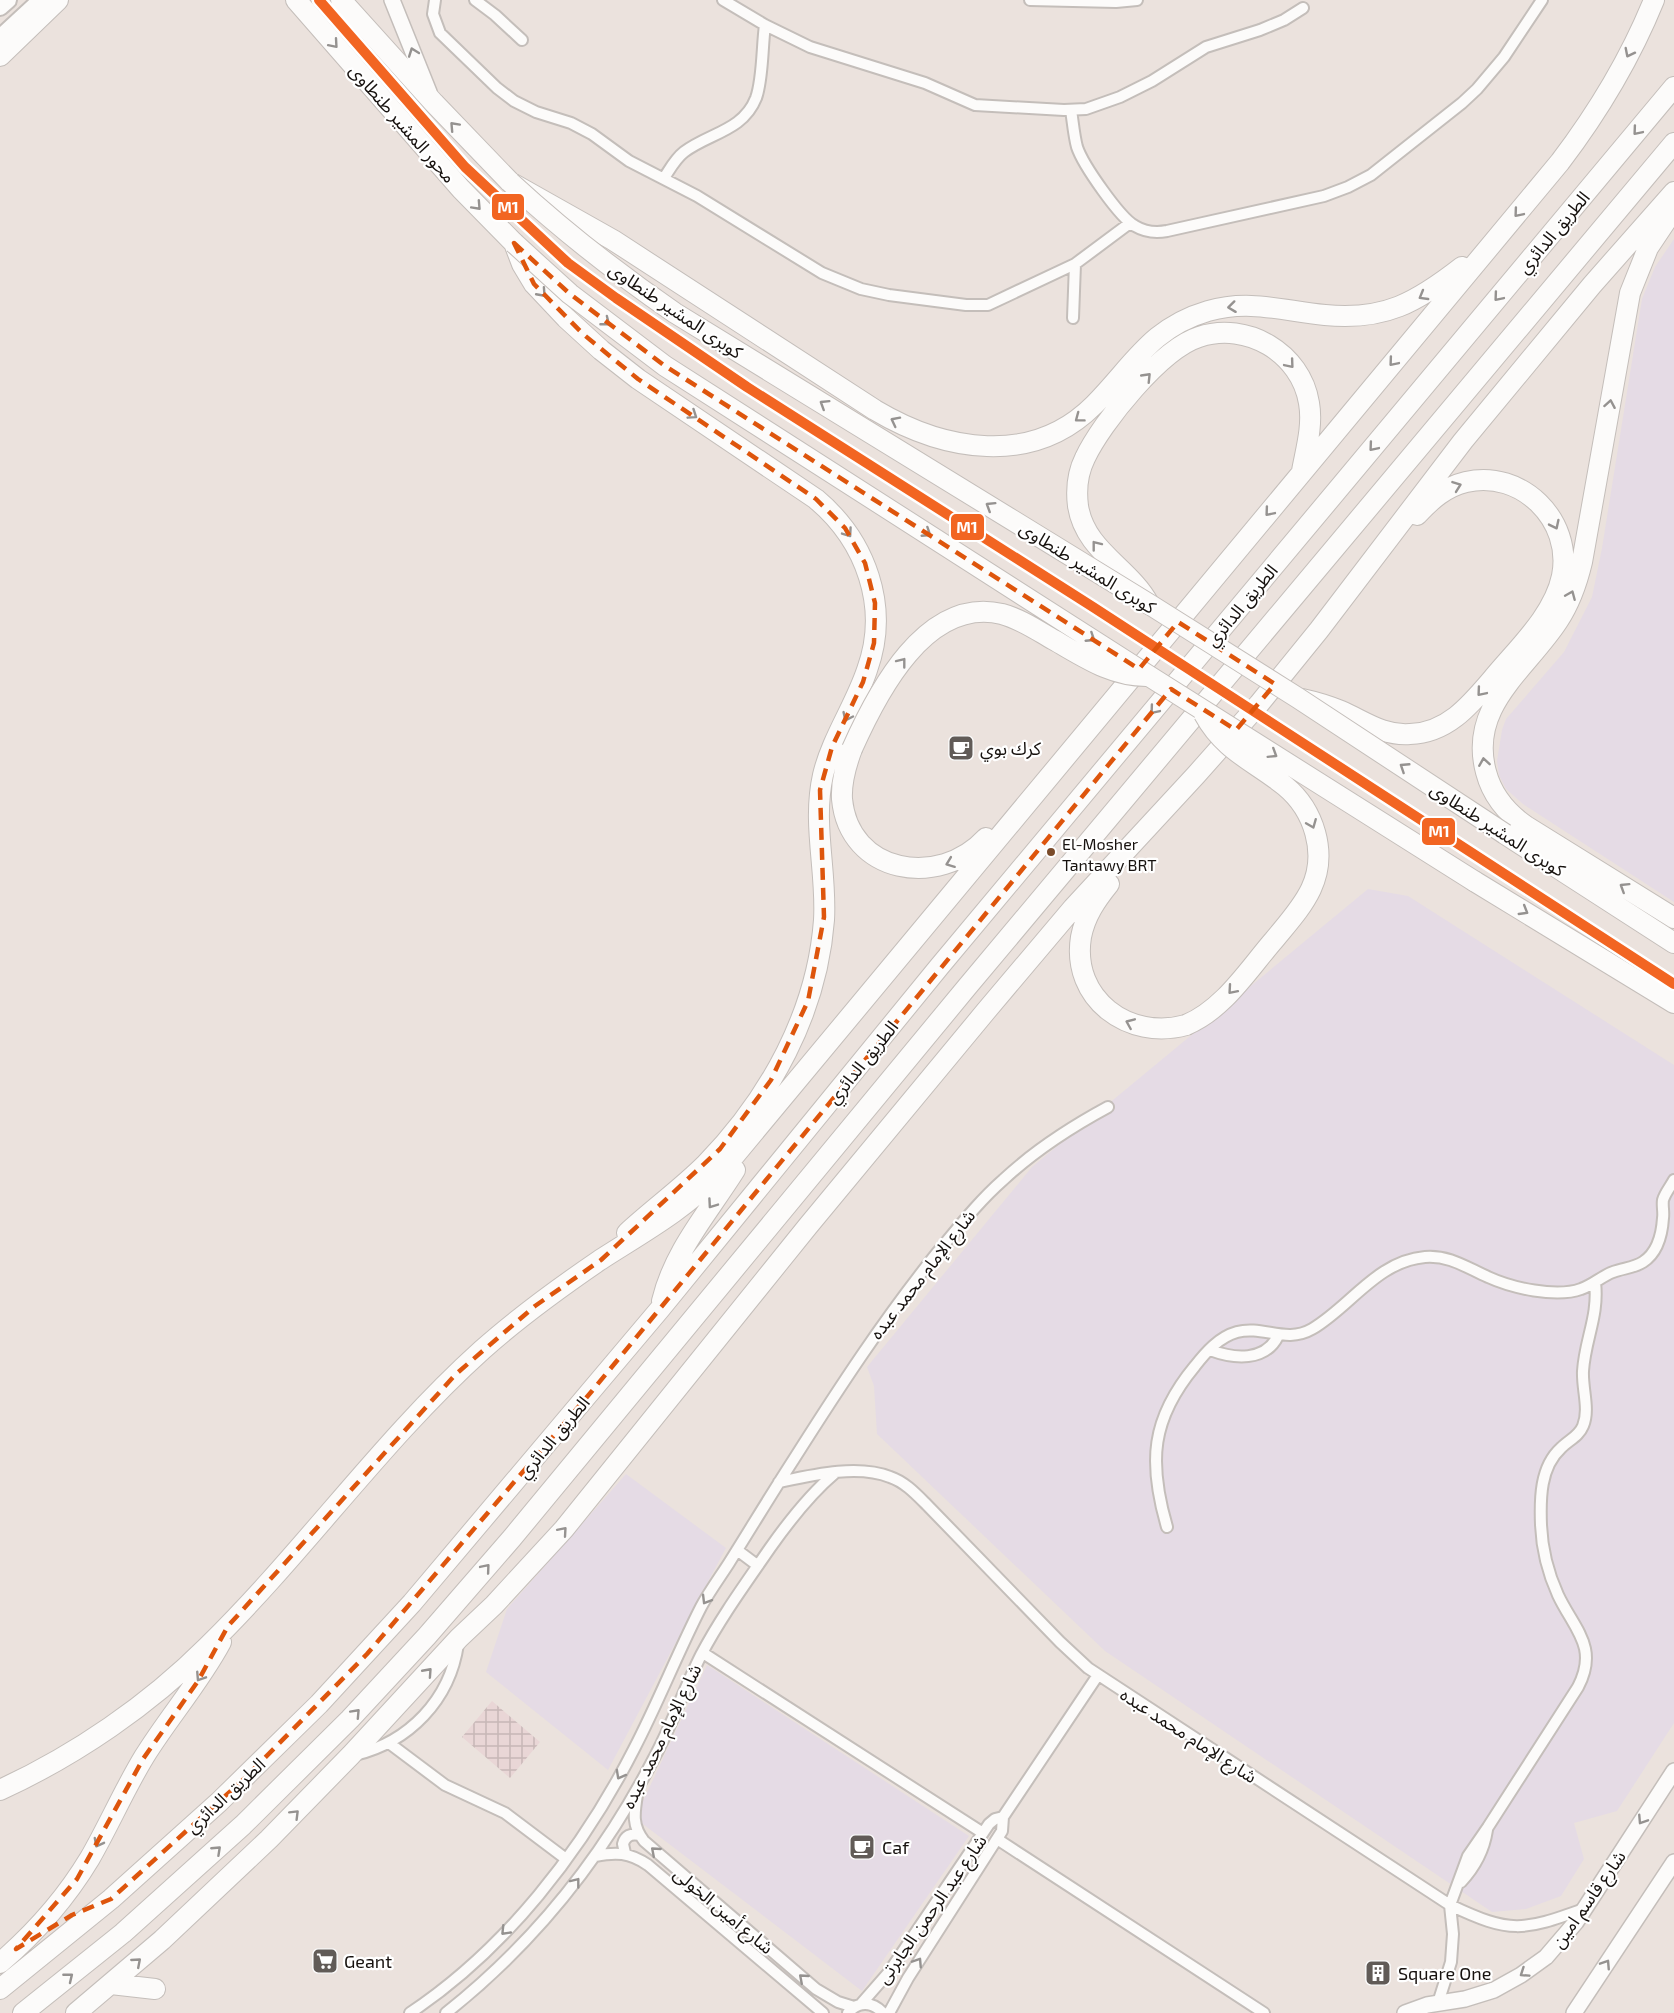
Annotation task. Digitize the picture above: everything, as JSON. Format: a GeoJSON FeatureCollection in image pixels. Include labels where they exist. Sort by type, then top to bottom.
{"type":"FeatureCollection","features":[{"type":"Feature","properties":{"kind":"highway"},"geometry":{"type":"LineString","coordinates":[[0,56],[58,0]]}},
{"type":"Feature","properties":{"kind":"highway","name":"محور المشير طنطاوى"},"geometry":{"type":"LineString","coordinates":[[296,0],[461,189],[514,243]]}},
{"type":"Feature","properties":{"kind":"highway","name":"محور المشير طنطاوى"},"geometry":{"type":"LineString","coordinates":[[341,0],[434,104],[510,182]]}},
{"type":"Feature","properties":{"kind":"highway","name":"الطريق الدائري"},"geometry":{"type":"LineString","coordinates":[[0,1790],[87,1742],[137,1707],[184,1668],[228,1626],[408,1424],[448,1383],[508,1328],[563,1286],[651,1230],[687,1203],[720,1173],[1560,162],[1596,111],[1627,58],[1654,0]]}},
{"type":"Feature","properties":{"kind":"highway","name":"الطريق الدائري"},"geometry":{"type":"LineString","coordinates":[[0,1989],[111,1899],[245,1778],[358,1662],[458,1551],[660,1309],[939,967],[1674,87]]}},
{"type":"Feature","properties":{"kind":"highway","name":"الطريق الدائري"},"geometry":{"type":"LineString","coordinates":[[23,2013],[123,1933],[243,1825],[344,1726],[427,1636],[512,1538],[968,987],[1674,143]]}},
{"type":"Feature","properties":{"kind":"highway"},"geometry":{"type":"LineString","coordinates":[[510,182],[588,224],[638,255],[888,418],[942,440],[986,447],[1026,443],[1064,428],[1095,404],[1153,340],[1198,314],[1251,305],[1333,316],[1384,312],[1420,297],[1487,250]]}},
{"type":"Feature","properties":{"kind":"highway","name":"كوبرى المشير طنطاوى"},"geometry":{"type":"LineString","coordinates":[[510,182],[582,245],[675,313],[1149,604],[1298,698],[1674,943]]}},
{"type":"Feature","properties":{"kind":"highway"},"geometry":{"type":"LineString","coordinates":[[76,2013],[238,1870],[351,1755],[564,1529],[899,1115],[1058,925],[1259,704],[1469,433],[1592,285],[1674,192]]}},
{"type":"Feature","properties":{"kind":"highway"},"geometry":{"type":"LineString","coordinates":[[1674,209],[1648,248],[1628,301],[1582,562],[1575,586],[1554,626],[1495,703],[1486,723],[1482,744],[1484,765],[1490,786],[1509,813],[1526,826],[1674,918]]}},
{"type":"Feature","properties":{"kind":"highway"},"geometry":{"type":"LineString","coordinates":[[514,243],[578,300],[665,366],[1149,676],[1474,881],[1674,1003]]}},
{"type":"Feature","properties":{"kind":"highway"},"geometry":{"type":"LineString","coordinates":[[514,243],[522,264],[534,284],[601,350],[638,379],[816,499],[836,518],[852,539],[865,563],[873,590],[876,616],[874,643],[868,670],[832,747],[822,783],[818,826],[824,898],[822,936],[815,980],[801,1022],[771,1080],[734,1132],[690,1180],[636,1225],[601,1260]]}},
{"type":"Feature","properties":{"kind":"highway"},"geometry":{"type":"LineString","coordinates":[[1149,604],[1129,576],[1094,544],[1084,526],[1077,497],[1082,467],[1090,449],[1117,411],[1171,353],[1199,337],[1221,333],[1243,335],[1264,342],[1290,362],[1302,381],[1310,413],[1309,435],[1302,472]]}},
{"type":"Feature","properties":{"kind":"highway"},"geometry":{"type":"LineString","coordinates":[[1298,698],[1327,706],[1378,729],[1399,734],[1430,731],[1449,722],[1464,711],[1533,630],[1554,596],[1562,577],[1563,547],[1552,519],[1532,496],[1514,486],[1484,480],[1454,486],[1436,496],[1406,527],[1379,548]]}},
{"type":"Feature","properties":{"kind":"highway"},"geometry":{"type":"LineString","coordinates":[[1042,785],[966,856],[937,867],[908,868],[890,863],[873,854],[859,840],[849,824],[842,796],[844,773],[852,749],[876,702],[910,652],[938,625],[964,614],[983,612],[1011,617],[1106,669],[1130,676],[1149,676]]}},
{"type":"Feature","properties":{"kind":"highway"},"geometry":{"type":"LineString","coordinates":[[1134,841],[1121,867],[1097,900],[1084,924],[1080,955],[1084,976],[1100,1003],[1125,1022],[1155,1030],[1186,1025],[1205,1016],[1221,1002],[1294,916],[1314,883],[1319,856],[1315,829],[1299,801],[1284,785],[1226,744],[1209,723],[1202,709]]}},
{"type":"Feature","properties":{"kind":"highway"},"geometry":{"type":"LineString","coordinates":[[660,1309],[678,1256],[737,1168],[752,1136]]}},
{"type":"Feature","properties":{"kind":"highway"},"geometry":{"type":"LineString","coordinates":[[0,1963],[48,1916],[76,1879],[143,1759],[198,1681],[228,1626]]}},
{"type":"Feature","properties":{"kind":"highway"},"geometry":{"type":"LineString","coordinates":[[16,1949],[72,1915],[111,1899]]}},
{"type":"Feature","properties":{"kind":"highway"},"geometry":{"type":"LineString","coordinates":[[111,1984],[155,1989]]}},
{"type":"Feature","properties":{"kind":"main road"},"geometry":{"type":"LineString","coordinates":[[0,7],[8,0]]}},
{"type":"Feature","properties":{"kind":"main road"},"geometry":{"type":"LineString","coordinates":[[0,38],[41,0]]}},
{"type":"Feature","properties":{"kind":"main road"},"geometry":{"type":"LineString","coordinates":[[392,0],[434,104]]}},
{"type":"Feature","properties":{"kind":"main road","name":"شارع قاسم امين"},"geometry":{"type":"LineString","coordinates":[[1405,2013],[1438,2003],[1480,1995],[1521,1975],[1557,1946],[1584,1909],[1674,1771]]}},
{"type":"Feature","properties":{"kind":"main road"},"geometry":{"type":"LineString","coordinates":[[1574,2013],[1674,1862]]}},
{"type":"Feature","properties":{"kind":"street"},"geometry":{"type":"LineString","coordinates":[[435,0],[433,14],[440,33],[505,95],[536,112],[571,123],[592,134],[629,161],[697,196],[822,273],[847,284],[875,292],[980,306],[995,302],[1075,264],[1130,223]]}},
{"type":"Feature","properties":{"kind":"street"},"geometry":{"type":"LineString","coordinates":[[475,0],[522,40]]}},
{"type":"Feature","properties":{"kind":"street"},"geometry":{"type":"LineString","coordinates":[[1030,0],[1116,2],[1137,0]]}},
{"type":"Feature","properties":{"kind":"street"},"geometry":{"type":"LineString","coordinates":[[1071,110],[1075,139],[1087,168],[1130,223],[1147,231],[1167,231],[1324,196],[1359,182],[1393,159],[1477,89],[1511,48],[1542,0]]}},
{"type":"Feature","properties":{"kind":"street"},"geometry":{"type":"LineString","coordinates":[[726,1],[765,25],[810,47],[925,83],[975,105],[1071,110],[1094,107],[1120,97],[1152,81],[1196,51],[1219,41],[1274,25],[1303,8]]}},
{"type":"Feature","properties":{"kind":"street"},"geometry":{"type":"LineString","coordinates":[[664,178],[684,152],[732,128],[752,107],[760,82],[765,25]]}},
{"type":"Feature","properties":{"kind":"street"},"geometry":{"type":"LineString","coordinates":[[1073,318],[1075,264]]}},
{"type":"Feature","properties":{"kind":"street","name":"شارع الإمام محمد عبده"},"geometry":{"type":"LineString","coordinates":[[410,2013],[471,1964],[531,1903],[566,1859],[623,1770],[694,1621],[779,1482],[877,1330],[971,1212],[1022,1163],[1061,1135],[1108,1107]]}},
{"type":"Feature","properties":{"kind":"street"},"geometry":{"type":"LineString","coordinates":[[1167,1527],[1156,1474],[1159,1429],[1183,1382],[1210,1350],[1223,1339],[1238,1332],[1255,1330],[1278,1336],[1293,1336],[1314,1328],[1383,1272],[1411,1259],[1431,1257],[1451,1259],[1503,1283],[1542,1291],[1576,1291],[1613,1272],[1638,1265],[1653,1252],[1663,1225],[1664,1198],[1674,1180]]}},
{"type":"Feature","properties":{"kind":"street"},"geometry":{"type":"LineString","coordinates":[[1438,2003],[1448,1976],[1453,1948],[1454,1934],[1450,1905],[1459,1884],[1488,1827],[1578,1687],[1586,1664],[1584,1640],[1558,1595],[1548,1569],[1540,1514],[1542,1487],[1549,1464],[1557,1452],[1576,1436],[1585,1421],[1583,1371],[1595,1313],[1595,1282]]}},
{"type":"Feature","properties":{"kind":"street"},"geometry":{"type":"LineString","coordinates":[[1210,1350],[1227,1355],[1252,1356],[1268,1350],[1278,1336]]}},
{"type":"Feature","properties":{"kind":"street","name":"شارع الإمام محمد عبده"},"geometry":{"type":"LineString","coordinates":[[779,1482],[835,1472],[878,1473],[892,1477],[905,1485],[1060,1642],[1098,1675],[1450,1905],[1483,1920],[1511,1926],[1540,1924],[1584,1909]]}},
{"type":"Feature","properties":{"kind":"street","name":"شارع الإمام محمد عبده"},"geometry":{"type":"LineString","coordinates":[[446,2013],[501,1966],[548,1916],[595,1856],[639,1787],[703,1653],[757,1565],[802,1504],[835,1472]]}},
{"type":"Feature","properties":{"kind":"street"},"geometry":{"type":"LineString","coordinates":[[737,1550],[757,1565]]}},
{"type":"Feature","properties":{"kind":"street"},"geometry":{"type":"LineString","coordinates":[[351,1755],[389,1743],[417,1723],[439,1698],[450,1675],[459,1638]]}},
{"type":"Feature","properties":{"kind":"street"},"geometry":{"type":"LineString","coordinates":[[703,1653],[983,1833]]}},
{"type":"Feature","properties":{"kind":"street","name":"شارع عبد الرحمن الجابرتى"},"geometry":{"type":"LineString","coordinates":[[854,2008],[889,1972],[983,1833],[992,1821],[1002,1817],[1098,1675]]}},
{"type":"Feature","properties":{"kind":"street"},"geometry":{"type":"LineString","coordinates":[[389,1743],[445,1785],[505,1813],[566,1859]]}},
{"type":"Feature","properties":{"kind":"street"},"geometry":{"type":"LineString","coordinates":[[0,1778],[34,1772]]}},
{"type":"Feature","properties":{"kind":"street"},"geometry":{"type":"LineString","coordinates":[[595,1856],[625,1853],[623,1844],[626,1838],[632,1834],[639,1834],[634,1816],[639,1787]]}},
{"type":"Feature","properties":{"kind":"street","name":"شارع عبد الرحمن الجابرتى"},"geometry":{"type":"LineString","coordinates":[[889,2013],[908,1978],[997,1839],[1003,1828],[1002,1817]]}},
{"type":"Feature","properties":{"kind":"street","name":"شارع أمين الخولى"},"geometry":{"type":"LineString","coordinates":[[639,1834],[647,1844],[816,1989],[854,2008],[875,2006],[883,2013]]}},
{"type":"Feature","properties":{"kind":"street"},"geometry":{"type":"LineString","coordinates":[[997,1839],[1264,2013]]}},
{"type":"Feature","properties":{"kind":"street","name":"شارع أمين الخولى"},"geometry":{"type":"LineString","coordinates":[[625,1853],[648,1865],[823,2013]]}},
{"type":"Feature","properties":{"kind":"street"},"geometry":{"type":"LineString","coordinates":[[531,1903],[548,1916]]}},
{"type":"Feature","properties":{"kind":"highlighted area"},"geometry":{"type":"Polygon","coordinates":[[[514,243],[570,294],[665,366],[1139,669],[1178,622],[1275,684],[1236,730],[1171,689],[592,1391],[367,1654],[245,1778],[111,1899],[72,1915],[16,1949],[77,1879],[143,1759],[198,1681],[228,1626],[456,1374],[535,1306],[601,1260],[720,1149],[771,1080],[808,1001],[824,917],[820,790],[832,747],[863,682],[874,643],[875,603],[865,563],[845,528],[816,499],[638,379],[583,334],[534,284],[514,243]]]}},
{"type":"Feature","properties":{"kind":"shaded area"},"geometry":{"type":"Polygon","coordinates":[[[1674,239],[1674,902],[1523,804],[1506,789],[1499,775],[1497,761],[1506,719],[1564,652],[1592,597],[1642,299],[1655,267],[1674,239]]]}},
{"type":"Feature","properties":{"kind":"shaded area"},"geometry":{"type":"Polygon","coordinates":[[[1368,889],[1408,896],[1674,1065],[1674,1723],[1617,1811],[1574,1823],[1584,1859],[1561,1896],[1526,1909],[1492,1912],[1105,1651],[877,1434],[874,1386],[867,1367],[1032,1167],[1368,889]]]}},
{"type":"Feature","properties":{"kind":"shaded area"},"geometry":{"type":"Polygon","coordinates":[[[626,1474],[726,1548],[608,1770],[486,1672],[507,1609],[626,1474]]]}},
{"type":"Feature","properties":{"kind":"shaded area"},"geometry":{"type":"Polygon","coordinates":[[[707,1665],[969,1836],[862,1991],[635,1818],[707,1665]]]}},
{"type":"Feature","properties":{"kind":"shaded area"},"geometry":{"type":"Polygon","coordinates":[[[492,1701],[540,1742],[510,1778],[462,1737],[492,1701]]]}},
{"type":"Feature","properties":{"kind":"transit line","name":"M1"},"geometry":{"type":"LineString","coordinates":[[319,0],[465,167],[568,263],[616,298],[747,387],[1093,607],[1674,984]]}},
{"type":"Feature","properties":{"kind":"place","name":"كرك بوي"},"geometry":{"type":"Point","coordinates":[961,748]}},
{"type":"Feature","properties":{"kind":"place","name":"El-Mosher Tantawy BRT"},"geometry":{"type":"Point","coordinates":[1051,852]}},
{"type":"Feature","properties":{"kind":"place","name":"Caf"},"geometry":{"type":"Point","coordinates":[862,1847]}},
{"type":"Feature","properties":{"kind":"place","name":"Geant"},"geometry":{"type":"Point","coordinates":[325,1961]}},
{"type":"Feature","properties":{"kind":"place","name":"Square One"},"geometry":{"type":"Point","coordinates":[1378,1973]}}]}
